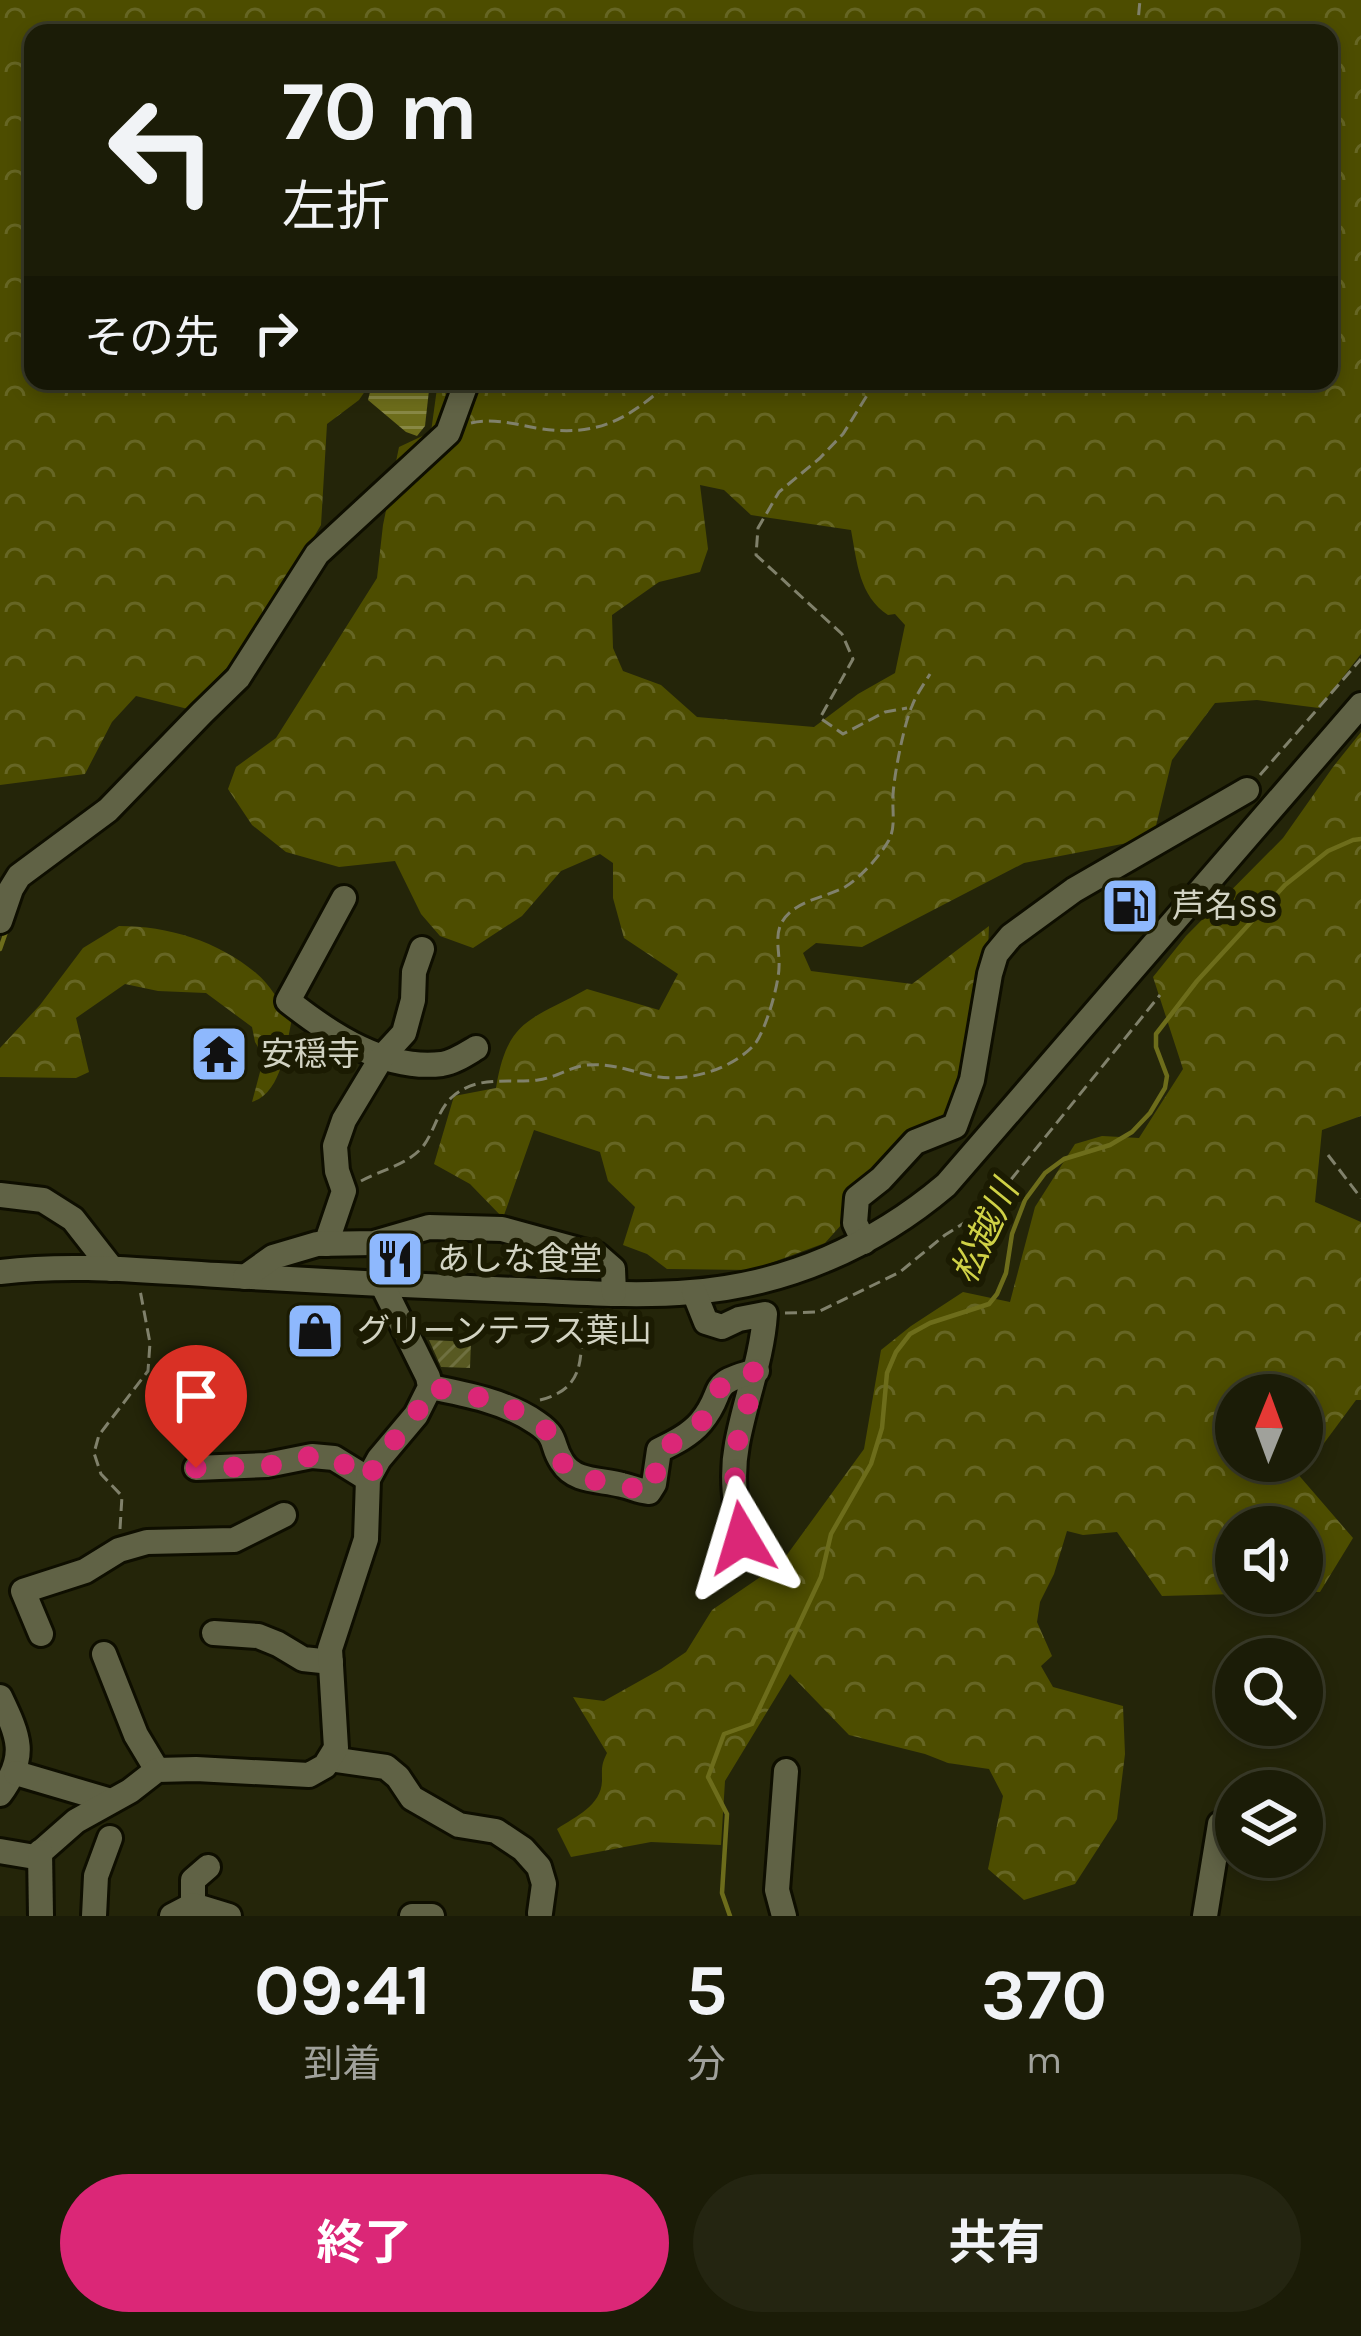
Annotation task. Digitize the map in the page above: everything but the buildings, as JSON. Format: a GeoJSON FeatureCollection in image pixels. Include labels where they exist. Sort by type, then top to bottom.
{"type":"FeatureCollection","features":[{"type":"Feature","properties":{"kind":"street"},"geometry":{"type":"LineString","coordinates":[[0,921],[19,876],[108,810],[238,678],[316,554],[448,433],[463,390]]}},
{"type":"Feature","properties":{"kind":"street"},"geometry":{"type":"LineString","coordinates":[[0,1272],[72,1267],[614,1293],[694,1292],[822,1263],[915,1212],[946,1185],[1361,705]]}},
{"type":"Feature","properties":{"kind":"street"},"geometry":{"type":"LineString","coordinates":[[864,1242],[855,1223],[857,1198],[915,1142],[955,1126],[972,1080],[990,974],[996,954],[1011,935],[1074,890],[1247,790]]}},
{"type":"Feature","properties":{"kind":"street"},"geometry":{"type":"LineString","coordinates":[[344,898],[289,1001],[321,1028],[382,1057],[410,1064],[447,1064],[476,1048]]}},
{"type":"Feature","properties":{"kind":"street"},"geometry":{"type":"LineString","coordinates":[[326,1244],[344,1191],[334,1146],[382,1057],[404,1033],[422,950]]}},
{"type":"Feature","properties":{"kind":"street"},"geometry":{"type":"LineString","coordinates":[[0,1195],[43,1200],[73,1219],[124,1270]]}},
{"type":"Feature","properties":{"kind":"street"},"geometry":{"type":"LineString","coordinates":[[245,1276],[273,1257],[326,1244],[374,1243],[429,1227],[502,1229],[597,1255],[613,1269],[614,1293]]}},
{"type":"Feature","properties":{"kind":"street"},"geometry":{"type":"LineString","coordinates":[[0,1851],[35,1857],[76,1821],[157,1770],[309,1774],[330,1759],[337,1730],[330,1649],[365,1539],[368,1479],[430,1387],[382,1284]]}},
{"type":"Feature","properties":{"kind":"street"},"geometry":{"type":"LineString","coordinates":[[694,1292],[706,1322],[722,1327],[765,1314],[757,1371],[736,1447],[734,1498],[742,1538]]}},
{"type":"Feature","properties":{"kind":"street"},"geometry":{"type":"LineString","coordinates":[[430,1387],[464,1393],[535,1421],[553,1436],[566,1469],[582,1478],[649,1492],[659,1450],[698,1426],[720,1385],[757,1371]]}},
{"type":"Feature","properties":{"kind":"street"},"geometry":{"type":"LineString","coordinates":[[196,1468],[268,1466],[312,1456],[334,1458],[368,1479]]}},
{"type":"Feature","properties":{"kind":"street"},"geometry":{"type":"LineString","coordinates":[[0,1606],[23,1591],[85,1571],[118,1550],[147,1542],[234,1540],[284,1515]]}},
{"type":"Feature","properties":{"kind":"street"},"geometry":{"type":"LineString","coordinates":[[23,1591],[41,1634]]}},
{"type":"Feature","properties":{"kind":"street"},"geometry":{"type":"LineString","coordinates":[[214,1633],[257,1636],[302,1659],[331,1662]]}},
{"type":"Feature","properties":{"kind":"street"},"geometry":{"type":"LineString","coordinates":[[104,1654],[136,1735],[157,1770]]}},
{"type":"Feature","properties":{"kind":"street"},"geometry":{"type":"LineString","coordinates":[[0,1697],[15,1729],[18,1752],[16,1773],[0,1794]]}},
{"type":"Feature","properties":{"kind":"street"},"geometry":{"type":"LineString","coordinates":[[330,1759],[386,1767],[412,1798],[459,1825],[496,1831],[523,1849],[539,1867],[544,1884],[534,1915]]}},
{"type":"Feature","properties":{"kind":"street"},"geometry":{"type":"LineString","coordinates":[[784,1916],[777,1891],[786,1771]]}},
{"type":"Feature","properties":{"kind":"street"},"geometry":{"type":"LineString","coordinates":[[16,1773],[111,1801]]}},
{"type":"Feature","properties":{"kind":"street"},"geometry":{"type":"LineString","coordinates":[[94,1916],[96,1876],[110,1838]]}},
{"type":"Feature","properties":{"kind":"street"},"geometry":{"type":"LineString","coordinates":[[40,1852],[41,1916]]}},
{"type":"Feature","properties":{"kind":"street"},"geometry":{"type":"LineString","coordinates":[[1205,1916],[1215,1855]]}},
{"type":"Feature","properties":{"kind":"street"},"geometry":{"type":"LineString","coordinates":[[208,1867],[194,1880],[183,1911],[229,1916]]}},
{"type":"Feature","properties":{"kind":"street"},"geometry":{"type":"LineString","coordinates":[[412,1916],[432,1916]]}},
{"type":"Feature","properties":{"kind":"path"},"geometry":{"type":"LineString","coordinates":[[448,433],[494,421],[582,431],[626,418],[660,390]]}},
{"type":"Feature","properties":{"kind":"path"},"geometry":{"type":"LineString","coordinates":[[870,390],[843,434],[779,492],[758,529],[756,555],[842,634],[853,659],[820,718],[843,734],[885,712],[910,708]]}},
{"type":"Feature","properties":{"kind":"path"},"geometry":{"type":"LineString","coordinates":[[1247,790],[1361,659]]}},
{"type":"Feature","properties":{"kind":"path"},"geometry":{"type":"LineString","coordinates":[[344,1191],[412,1158],[427,1142],[448,1100],[477,1084],[536,1081],[599,1064],[657,1077],[704,1075],[755,1044],[779,968],[782,922],[796,908],[844,888],[889,840],[910,708],[930,674]]}},
{"type":"Feature","properties":{"kind":"path"},"geometry":{"type":"LineString","coordinates":[[765,1314],[818,1312],[900,1271],[988,1208],[1160,994]]}},
{"type":"Feature","properties":{"kind":"path"},"geometry":{"type":"LineString","coordinates":[[1328,1155],[1361,1198]]}},
{"type":"Feature","properties":{"kind":"path"},"geometry":{"type":"LineString","coordinates":[[118,1550],[122,1496],[101,1474],[94,1453],[100,1435],[148,1371],[150,1343],[124,1270]]}},
{"type":"Feature","properties":{"kind":"path"},"geometry":{"type":"LineString","coordinates":[[510,1409],[570,1388],[578,1370],[582,1292]]}},
{"type":"Feature","properties":{"kind":"green space"},"geometry":{"type":"Polygon","coordinates":[[[0,0],[1361,0],[1361,654],[1319,708],[1257,700],[1215,703],[1172,760],[1153,838],[1024,863],[862,947],[816,943],[803,953],[811,971],[912,984],[989,926],[988,950],[949,1112],[892,1153],[825,1243],[752,1270],[667,1269],[623,1245],[635,1207],[608,1181],[600,1152],[534,1130],[503,1218],[470,1184],[434,1164],[454,1096],[496,1088],[507,1048],[525,1024],[587,989],[659,1010],[678,974],[624,938],[613,898],[613,863],[600,854],[561,871],[522,916],[473,948],[440,936],[421,914],[395,861],[339,867],[286,852],[252,825],[228,789],[236,767],[276,738],[377,578],[399,447],[431,432],[437,390],[1338,390],[1338,24],[24,24],[24,390],[366,390],[327,424],[321,525],[251,642],[188,709],[136,696],[112,722],[85,774],[0,785],[0,0]],[[700,485],[708,549],[700,572],[659,582],[612,615],[613,648],[623,671],[661,685],[697,717],[814,727],[895,673],[905,625],[895,614],[878,607],[865,588],[851,530],[751,515],[724,490],[700,485]]]}},
{"type":"Feature","properties":{"kind":"green space"},"geometry":{"type":"Polygon","coordinates":[[[1361,732],[1361,1116],[1322,1130],[1315,1202],[1361,1222],[1361,1400],[1356,1400],[1323,1445],[1323,1374],[1215,1374],[1215,1482],[1305,1482],[1353,1538],[1323,1587],[1323,1506],[1215,1506],[1215,1595],[1162,1596],[1117,1532],[1083,1535],[1067,1531],[1040,1602],[1037,1622],[1052,1656],[1041,1666],[1053,1687],[1123,1706],[1125,1754],[1117,1819],[1075,1884],[1024,1900],[988,1869],[1003,1796],[989,1769],[948,1763],[849,1735],[790,1674],[725,1781],[721,1845],[651,1842],[571,1857],[557,1829],[597,1797],[607,1753],[573,1697],[604,1701],[661,1669],[686,1652],[712,1610],[781,1563],[864,1449],[881,1350],[963,1292],[1010,1302],[1035,1207],[1075,1144],[1102,1136],[1139,1138],[1183,1069],[1153,977],[1186,936],[1283,838],[1361,732]]]}},
{"type":"Feature","properties":{"kind":"green space"},"geometry":{"type":"Polygon","coordinates":[[[119,926],[174,932],[209,944],[266,983],[292,1019],[281,1067],[262,1097],[252,1102],[264,1057],[252,1027],[206,993],[125,984],[76,1018],[89,1072],[76,1078],[0,1077],[0,1048],[83,948],[119,926]]]}},
{"type":"Feature","properties":{"kind":"shaded area"},"geometry":{"type":"Polygon","coordinates":[[[429,390],[425,426],[417,436],[406,432],[368,400],[370,392],[429,390]]]}},
{"type":"Feature","properties":{"kind":"waterway","name":"松越川"},"geometry":{"type":"LineString","coordinates":[[730,1916],[722,1893],[727,1814],[708,1777],[724,1734],[752,1724],[821,1577],[831,1534],[871,1464],[882,1428],[887,1373],[896,1352],[910,1334],[930,1323],[989,1304],[1006,1273],[1012,1234],[1025,1200],[1045,1173],[1064,1159],[1110,1145],[1150,1113],[1167,1076],[1156,1034],[1197,981],[1285,885],[1328,851],[1361,839]]}},
{"type":"Feature","properties":{"kind":"waterway"},"geometry":{"type":"LineString","coordinates":[[0,949],[7,929]]}},
{"type":"Feature","properties":{"kind":"place","name":"芦名SS"},"geometry":{"type":"Point","coordinates":[1130,906]}},
{"type":"Feature","properties":{"kind":"place","name":"安穏寺"},"geometry":{"type":"Point","coordinates":[219,1054]}},
{"type":"Feature","properties":{"kind":"place","name":"あしな食堂"},"geometry":{"type":"Point","coordinates":[395,1259]}},
{"type":"Feature","properties":{"kind":"place","name":"グリーンテラス葉山"},"geometry":{"type":"Point","coordinates":[315,1331]}},
{"type":"Feature","properties":{"kind":"route"},"geometry":{"type":"LineString","coordinates":[[196,1468],[268,1466],[312,1456],[334,1458],[368,1479],[430,1387],[464,1393],[535,1421],[553,1436],[566,1469],[582,1478],[649,1492],[659,1450],[698,1426],[720,1385],[757,1371],[736,1447],[734,1498],[742,1538]]}}]}
